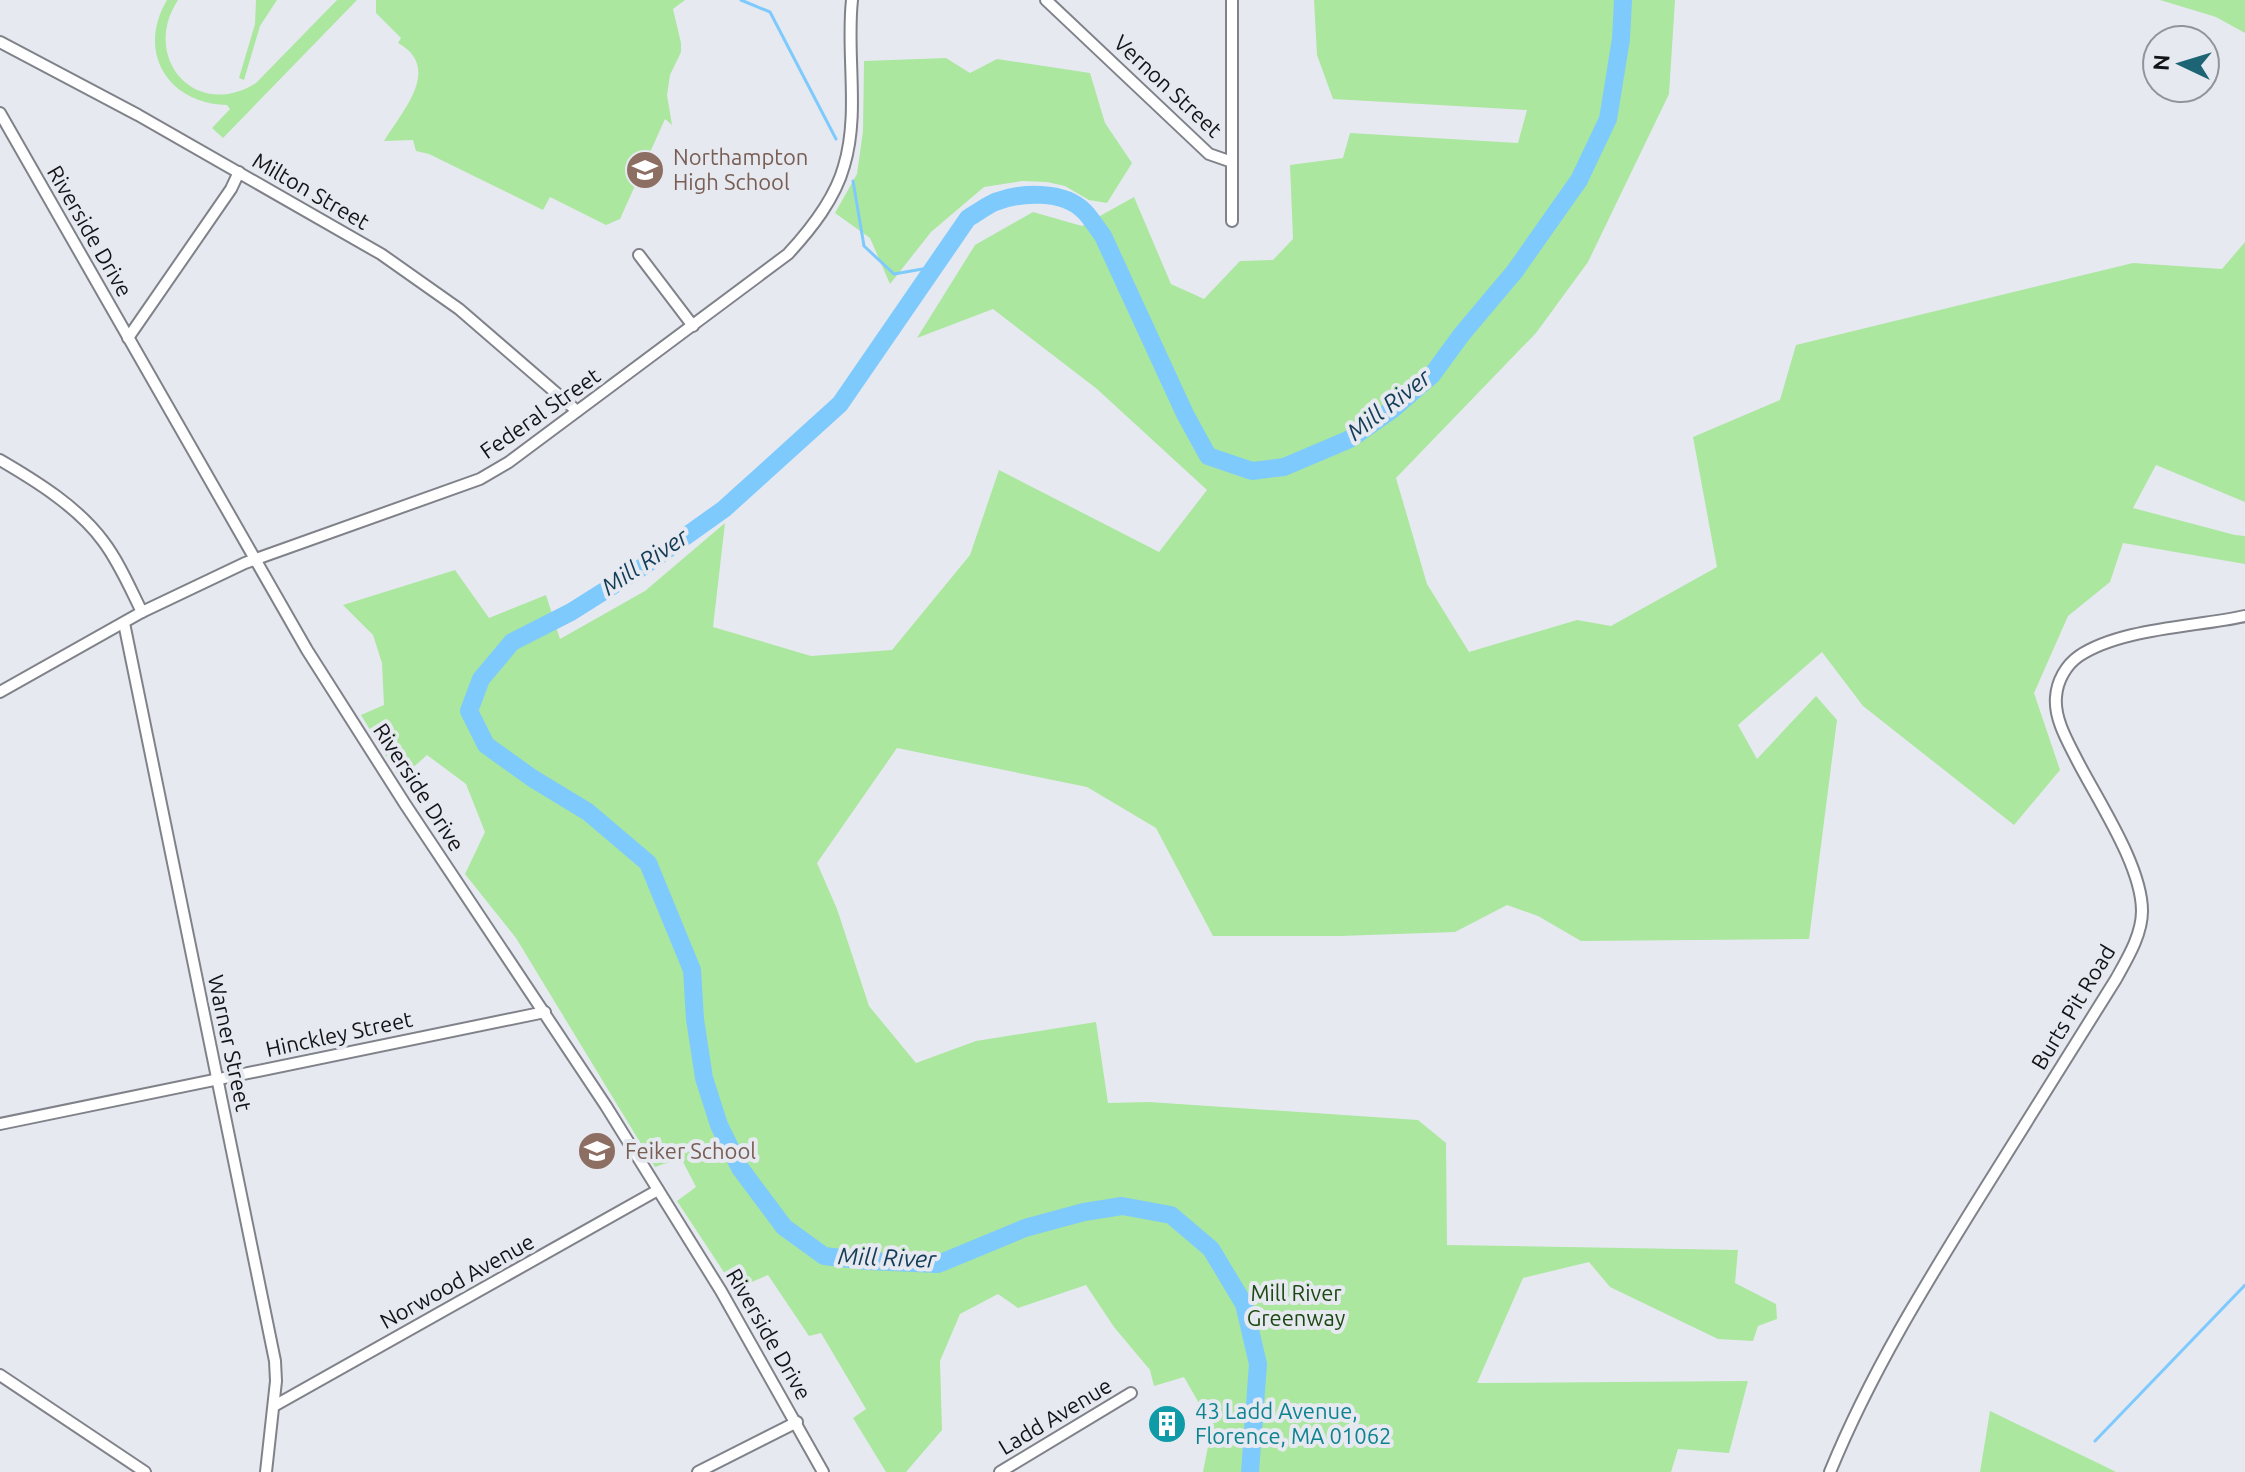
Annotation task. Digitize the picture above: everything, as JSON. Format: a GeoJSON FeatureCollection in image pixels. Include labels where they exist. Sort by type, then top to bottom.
{"type":"FeatureCollection","features":[{"type":"Feature","properties":{"kind":"street","name":"Federal Street"},"geometry":{"type":"LineString","coordinates":[[0,692],[142,612],[254,559],[475,482],[509,462],[788,254],[804,236],[838,183],[847,156],[851,127],[852,0]]}},
{"type":"Feature","properties":{"kind":"street","name":"Vernon Street"},"geometry":{"type":"LineString","coordinates":[[1046,0],[1209,154],[1232,162]]}},
{"type":"Feature","properties":{"kind":"street"},"geometry":{"type":"LineString","coordinates":[[1232,0],[1232,221]]}},
{"type":"Feature","properties":{"kind":"street","name":"Milton Street"},"geometry":{"type":"LineString","coordinates":[[0,42],[320,217],[416,277],[459,309],[577,411]]}},
{"type":"Feature","properties":{"kind":"street","name":"Riverside Drive"},"geometry":{"type":"LineString","coordinates":[[0,113],[254,559],[351,720],[545,1012],[658,1190],[721,1291],[823,1472]]}},
{"type":"Feature","properties":{"kind":"street"},"geometry":{"type":"LineString","coordinates":[[128,338],[231,189],[239,172]]}},
{"type":"Feature","properties":{"kind":"street"},"geometry":{"type":"LineString","coordinates":[[639,255],[693,326]]}},
{"type":"Feature","properties":{"kind":"street"},"geometry":{"type":"LineString","coordinates":[[0,460],[66,505],[95,531],[116,560],[142,612]]}},
{"type":"Feature","properties":{"kind":"street","name":"Burts Pit Road"},"geometry":{"type":"LineString","coordinates":[[1830,1472],[1849,1425],[1925,1285],[2133,948],[2142,914],[2139,887],[2131,864],[2063,733],[2055,700],[2059,680],[2078,656],[2100,645],[2127,636],[2245,616]]}},
{"type":"Feature","properties":{"kind":"street","name":"Warner Street"},"geometry":{"type":"LineString","coordinates":[[124,623],[275,1361],[274,1406],[266,1472]]}},
{"type":"Feature","properties":{"kind":"street","name":"Hinckley Street"},"geometry":{"type":"LineString","coordinates":[[0,1124],[545,1012]]}},
{"type":"Feature","properties":{"kind":"street","name":"Norwood Avenue"},"geometry":{"type":"LineString","coordinates":[[274,1406],[658,1190]]}},
{"type":"Feature","properties":{"kind":"street"},"geometry":{"type":"LineString","coordinates":[[0,1375],[145,1472]]}},
{"type":"Feature","properties":{"kind":"street","name":"Ladd Avenue"},"geometry":{"type":"LineString","coordinates":[[1000,1472],[1131,1393]]}},
{"type":"Feature","properties":{"kind":"street"},"geometry":{"type":"LineString","coordinates":[[698,1472],[797,1422]]}},
{"type":"Feature","properties":{"kind":"green space"},"geometry":{"type":"Polygon","coordinates":[[[167,0],[178,0],[168,22],[166,43],[170,62],[180,78],[195,89],[213,94],[234,93],[256,83],[337,0],[357,0],[223,138],[212,128],[230,109],[227,105],[188,95],[163,72],[155,38],[158,19],[167,0]]]}},
{"type":"Feature","properties":{"kind":"green space"},"geometry":{"type":"Polygon","coordinates":[[[256,0],[277,0],[260,26],[244,80],[239,78],[255,24],[256,0]]]}},
{"type":"Feature","properties":{"kind":"green space"},"geometry":{"type":"Polygon","coordinates":[[[376,0],[685,0],[673,9],[681,52],[670,75],[667,95],[672,125],[665,119],[620,219],[606,225],[550,197],[543,210],[429,154],[416,151],[413,140],[384,141],[415,90],[418,77],[411,53],[398,43],[401,38],[376,13],[376,0]]]}},
{"type":"Feature","properties":{"kind":"green space","name":"Mill River Greenway"},"geometry":{"type":"Polygon","coordinates":[[[1314,0],[1675,0],[1669,94],[1588,262],[1536,333],[1396,478],[1427,584],[1469,652],[1577,620],[1611,626],[1717,567],[1693,437],[1780,400],[1796,345],[2133,263],[2222,269],[2245,242],[2245,502],[2156,465],[2133,508],[2245,536],[2245,564],[2123,543],[2110,582],[2068,616],[2034,693],[2060,770],[2014,825],[1863,706],[1822,652],[1738,725],[1757,759],[1816,696],[1837,720],[1809,939],[1581,941],[1538,916],[1507,905],[1455,932],[1213,936],[1156,828],[1087,787],[897,748],[817,863],[837,909],[869,1006],[916,1063],[976,1041],[1096,1022],[1108,1103],[1149,1102],[1418,1120],[1446,1143],[1447,1245],[1738,1250],[1735,1283],[1776,1304],[1777,1319],[1758,1326],[1753,1341],[1718,1339],[1610,1287],[1589,1262],[1523,1278],[1477,1383],[1748,1381],[1729,1453],[1678,1449],[1671,1472],[1203,1472],[1212,1426],[1184,1377],[1154,1386],[1150,1370],[1114,1327],[1086,1285],[1018,1308],[998,1294],[960,1314],[940,1361],[942,1430],[906,1472],[886,1472],[853,1418],[866,1409],[821,1333],[809,1336],[768,1275],[735,1289],[677,1201],[696,1187],[681,1158],[655,1167],[516,938],[465,874],[485,832],[466,784],[427,755],[400,779],[361,715],[384,705],[382,663],[373,635],[343,605],[455,570],[489,618],[546,595],[560,639],[645,591],[725,523],[713,627],[811,656],[892,650],[970,555],[999,470],[1159,552],[1207,490],[1097,389],[993,309],[917,338],[975,245],[1033,212],[1082,226],[1134,197],[1171,284],[1204,299],[1240,261],[1273,260],[1293,239],[1290,165],[1343,158],[1350,133],[1518,143],[1527,110],[1333,99],[1317,55],[1314,0]]]}},
{"type":"Feature","properties":{"kind":"green space"},"geometry":{"type":"Polygon","coordinates":[[[2160,0],[2245,0],[2245,33],[2216,17],[2160,0]]]}},
{"type":"Feature","properties":{"kind":"green space"},"geometry":{"type":"Polygon","coordinates":[[[946,58],[970,73],[997,59],[1090,73],[1105,123],[1132,163],[1107,203],[1089,200],[1065,186],[1047,182],[1022,181],[984,187],[931,232],[890,284],[870,238],[835,213],[857,174],[863,131],[864,61],[946,58]]]}},
{"type":"Feature","properties":{"kind":"green space"},"geometry":{"type":"Polygon","coordinates":[[[1990,1411],[2102,1465],[2116,1472],[1980,1472],[1990,1411]]]}},
{"type":"Feature","properties":{"kind":"waterway"},"geometry":{"type":"LineString","coordinates":[[741,0],[770,12],[836,139]]}},
{"type":"Feature","properties":{"kind":"waterway","name":"Mill River"},"geometry":{"type":"LineString","coordinates":[[1250,1472],[1258,1364],[1244,1304],[1211,1249],[1171,1215],[1122,1206],[1084,1212],[1025,1228],[938,1264],[824,1256],[784,1227],[740,1168],[719,1125],[704,1078],[695,1019],[692,970],[648,863],[588,812],[486,745],[469,711],[481,679],[512,642],[571,612],[644,566],[724,509],[840,404],[968,218],[1005,199],[1029,195],[1053,196],[1075,204],[1089,217],[1103,236],[1185,414],[1208,456],[1252,471],[1284,467],[1350,439],[1393,409],[1432,375],[1515,271],[1579,180],[1608,119],[1621,39],[1623,0]]}},
{"type":"Feature","properties":{"kind":"waterway"},"geometry":{"type":"LineString","coordinates":[[853,181],[864,246],[894,274],[934,267]]}},
{"type":"Feature","properties":{"kind":"waterway"},"geometry":{"type":"LineString","coordinates":[[2095,1441],[2245,1285]]}},
{"type":"Feature","properties":{"kind":"place","name":"Northampton High School"},"geometry":{"type":"Point","coordinates":[645,170]}},
{"type":"Feature","properties":{"kind":"place","name":"Feiker School"},"geometry":{"type":"Point","coordinates":[597,1151]}},
{"type":"Feature","properties":{"kind":"place","name":"43 Ladd Avenue, Florence, MA 01062"},"geometry":{"type":"Point","coordinates":[1167,1424]}}]}
